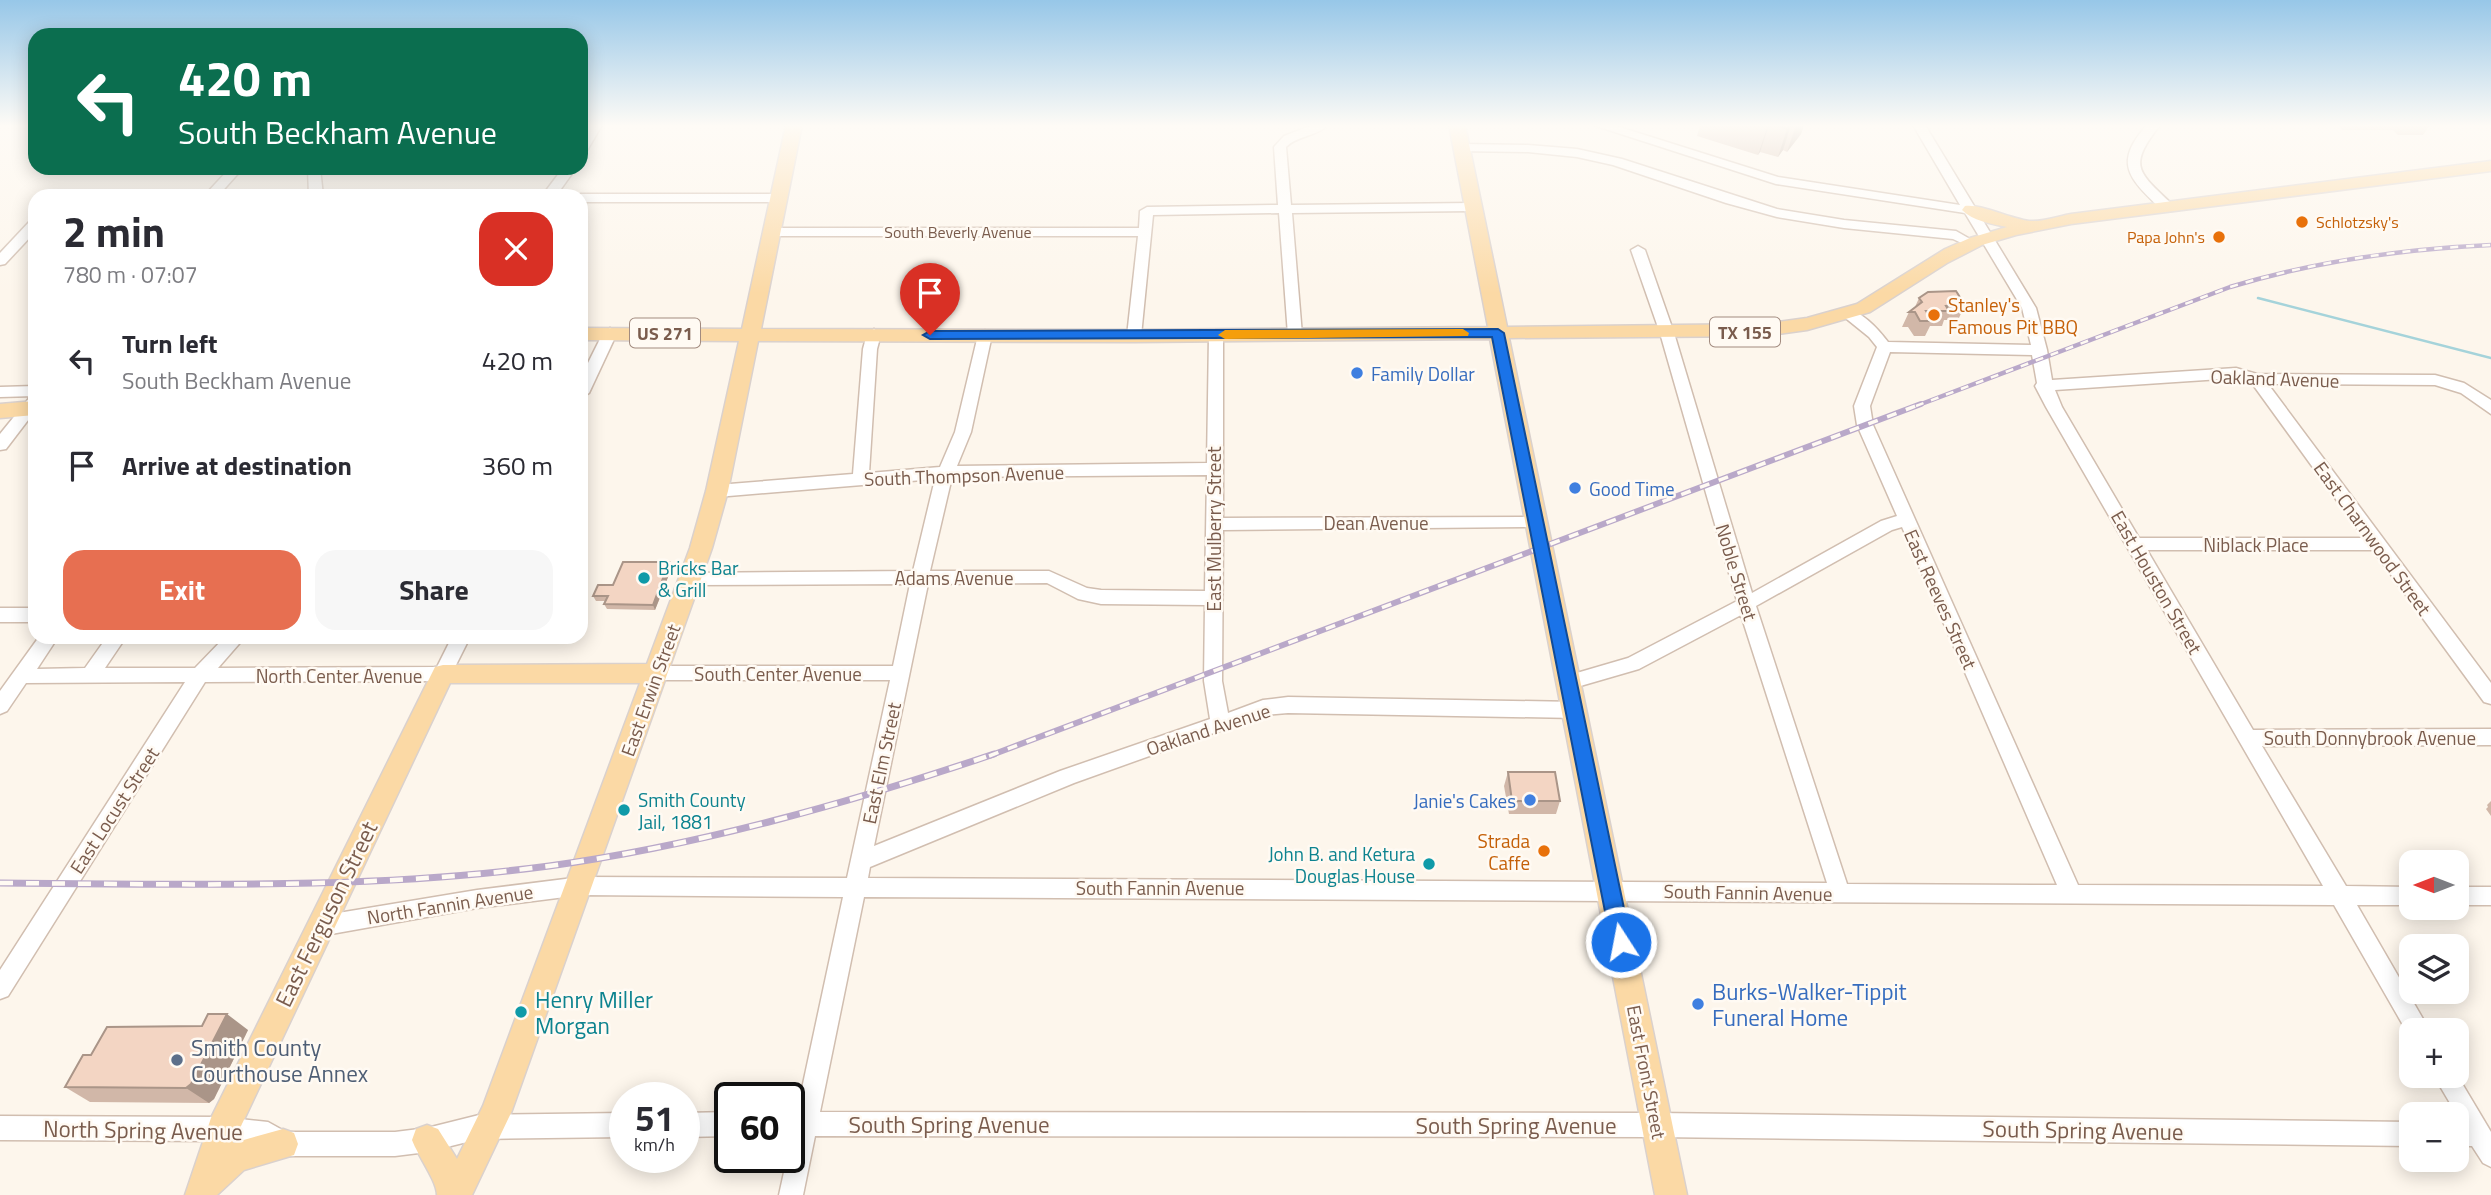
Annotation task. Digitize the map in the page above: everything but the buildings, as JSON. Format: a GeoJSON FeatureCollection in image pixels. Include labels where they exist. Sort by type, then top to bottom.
{"type":"FeatureCollection","features":[{"type":"Feature","properties":{"kind":"main road","name":"East Erwin Street"},"geometry":{"type":"LineString","coordinates":[[454,1195],[491,1127],[691,579],[717,491],[748,334],[783,181]]}},
{"type":"Feature","properties":{"kind":"main road","name":"East Front Street"},"geometry":{"type":"LineString","coordinates":[[1467,181],[1576,710],[1671,1195]]}},
{"type":"Feature","properties":{"kind":"main road","name":"TX 155"},"geometry":{"type":"LineString","coordinates":[[1498,333],[1667,333],[1783,328],[1848,313],[1875,302],[1934,261],[1979,240],[2033,226],[2371,181]]}},
{"type":"Feature","properties":{"kind":"main road"},"geometry":{"type":"LineString","coordinates":[[1971,211],[1993,219],[2033,226]]}},
{"type":"Feature","properties":{"kind":"main road","name":"US 271"},"geometry":{"type":"LineString","coordinates":[[588,334],[1498,333]]}},
{"type":"Feature","properties":{"kind":"main road"},"geometry":{"type":"LineString","coordinates":[[0,411],[28,404]]}},
{"type":"Feature","properties":{"kind":"main road","name":"North Center Avenue"},"geometry":{"type":"LineString","coordinates":[[443,674],[656,673]]}},
{"type":"Feature","properties":{"kind":"main road","name":"East Ferguson Street"},"geometry":{"type":"LineString","coordinates":[[203,1191],[222,1129],[443,674]]}},
{"type":"Feature","properties":{"kind":"main road"},"geometry":{"type":"LineString","coordinates":[[427,1140],[436,1158],[453,1179],[454,1195]]}},
{"type":"Feature","properties":{"kind":"main road"},"geometry":{"type":"LineString","coordinates":[[203,1191],[220,1167],[231,1160],[252,1150],[283,1144]]}},
{"type":"Feature","properties":{"kind":"street"},"geometry":{"type":"LineString","coordinates":[[1284,181],[1295,335]]}},
{"type":"Feature","properties":{"kind":"street"},"geometry":{"type":"LineString","coordinates":[[1676,181],[1777,213],[1834,224],[1892,230],[1900,215],[1920,203],[1950,191],[1951,181]]}},
{"type":"Feature","properties":{"kind":"street"},"geometry":{"type":"LineString","coordinates":[[1781,181],[1813,188],[1956,235],[1979,240]]}},
{"type":"Feature","properties":{"kind":"street","name":"East Houston Street"},"geometry":{"type":"LineString","coordinates":[[1952,181],[1971,211],[1979,240],[2029,308],[2040,350],[2043,386],[2411,1018]]}},
{"type":"Feature","properties":{"kind":"street"},"geometry":{"type":"LineString","coordinates":[[2142,181],[2167,206]]}},
{"type":"Feature","properties":{"kind":"street"},"geometry":{"type":"LineString","coordinates":[[588,198],[779,198]]}},
{"type":"Feature","properties":{"kind":"street"},"geometry":{"type":"LineString","coordinates":[[1920,203],[1971,211]]}},
{"type":"Feature","properties":{"kind":"street"},"geometry":{"type":"LineString","coordinates":[[1134,335],[1147,211],[1472,207]]}},
{"type":"Feature","properties":{"kind":"street"},"geometry":{"type":"LineString","coordinates":[[0,261],[28,231]]}},
{"type":"Feature","properties":{"kind":"street","name":"South Beverly Avenue"},"geometry":{"type":"LineString","coordinates":[[772,232],[1145,232]]}},
{"type":"Feature","properties":{"kind":"street","name":"Noble Street"},"geometry":{"type":"LineString","coordinates":[[1639,250],[1667,333],[1746,603],[1840,893]]}},
{"type":"Feature","properties":{"kind":"street"},"geometry":{"type":"LineString","coordinates":[[1848,313],[1879,339],[1884,347],[2040,350]]}},
{"type":"Feature","properties":{"kind":"street"},"geometry":{"type":"LineString","coordinates":[[588,379],[610,333]]}},
{"type":"Feature","properties":{"kind":"street"},"geometry":{"type":"LineString","coordinates":[[861,479],[870,349],[874,334]]}},
{"type":"Feature","properties":{"kind":"street","name":"East Elm Street"},"geometry":{"type":"LineString","coordinates":[[805,1094],[861,861],[944,472],[963,432],[985,335]]}},
{"type":"Feature","properties":{"kind":"street","name":"East Mulberry Street"},"geometry":{"type":"LineString","coordinates":[[1216,335],[1213,688],[1220,722]]}},
{"type":"Feature","properties":{"kind":"street","name":"East Reeves Street"},"geometry":{"type":"LineString","coordinates":[[1884,347],[1861,413],[2072,895]]}},
{"type":"Feature","properties":{"kind":"street","name":"Oakland Avenue"},"geometry":{"type":"LineString","coordinates":[[2043,386],[2236,373],[2256,379],[2435,380],[2463,387],[2491,409]]}},
{"type":"Feature","properties":{"kind":"street","name":"East Charnwood Street"},"geometry":{"type":"LineString","coordinates":[[2256,379],[2491,697]]}},
{"type":"Feature","properties":{"kind":"street"},"geometry":{"type":"LineString","coordinates":[[0,392],[28,400]]}},
{"type":"Feature","properties":{"kind":"street"},"geometry":{"type":"LineString","coordinates":[[0,445],[28,410]]}},
{"type":"Feature","properties":{"kind":"street","name":"South Thompson Avenue"},"geometry":{"type":"LineString","coordinates":[[717,491],[944,472],[1213,469]]}},
{"type":"Feature","properties":{"kind":"street"},"geometry":{"type":"LineString","coordinates":[[1570,682],[1633,664],[1887,525],[1906,520]]}},
{"type":"Feature","properties":{"kind":"street","name":"Dean Avenue"},"geometry":{"type":"LineString","coordinates":[[1214,524],[1537,521]]}},
{"type":"Feature","properties":{"kind":"street","name":"Niblack Place"},"geometry":{"type":"LineString","coordinates":[[2134,544],[2377,544]]}},
{"type":"Feature","properties":{"kind":"street","name":"Adams Avenue"},"geometry":{"type":"LineString","coordinates":[[691,579],[1049,577],[1084,594],[1101,597],[1213,598]]}},
{"type":"Feature","properties":{"kind":"street"},"geometry":{"type":"LineString","coordinates":[[0,615],[28,615]]}},
{"type":"Feature","properties":{"kind":"street"},"geometry":{"type":"LineString","coordinates":[[0,706],[44,644]]}},
{"type":"Feature","properties":{"kind":"street"},"geometry":{"type":"LineString","coordinates":[[90,675],[112,644]]}},
{"type":"Feature","properties":{"kind":"street","name":"East Locust Street"},"geometry":{"type":"LineString","coordinates":[[0,989],[200,675],[229,644]]}},
{"type":"Feature","properties":{"kind":"street","name":"East Ferguson Street"},"geometry":{"type":"LineString","coordinates":[[443,674],[458,644]]}},
{"type":"Feature","properties":{"kind":"street","name":"South Center Avenue"},"geometry":{"type":"LineString","coordinates":[[656,673],[900,673]]}},
{"type":"Feature","properties":{"kind":"street","name":"North Center Avenue"},"geometry":{"type":"LineString","coordinates":[[21,676],[443,674]]}},
{"type":"Feature","properties":{"kind":"street","name":"Oakland Avenue"},"geometry":{"type":"LineString","coordinates":[[861,861],[1067,777],[1255,710],[1288,705],[1576,710]]}},
{"type":"Feature","properties":{"kind":"street","name":"South Donnybrook Avenue"},"geometry":{"type":"LineString","coordinates":[[2248,738],[2491,737]]}},
{"type":"Feature","properties":{"kind":"street","name":"South Fannin Avenue"},"geometry":{"type":"LineString","coordinates":[[581,886],[2399,896]]}},
{"type":"Feature","properties":{"kind":"street","name":"North Fannin Avenue"},"geometry":{"type":"LineString","coordinates":[[320,926],[477,899],[581,886]]}},
{"type":"Feature","properties":{"kind":"street"},"geometry":{"type":"LineString","coordinates":[[2469,896],[2491,896]]}},
{"type":"Feature","properties":{"kind":"street"},"geometry":{"type":"LineString","coordinates":[[2451,1088],[2476,1141]]}},
{"type":"Feature","properties":{"kind":"street","name":"South Spring Avenue"},"geometry":{"type":"LineString","coordinates":[[805,1123],[1657,1125],[2399,1133]]}},
{"type":"Feature","properties":{"kind":"street"},"geometry":{"type":"LineString","coordinates":[[491,1127],[609,1125]]}},
{"type":"Feature","properties":{"kind":"street","name":"North Spring Avenue"},"geometry":{"type":"LineString","coordinates":[[0,1128],[222,1129],[268,1134],[283,1144],[396,1144],[427,1140],[469,1128],[491,1127]]}},
{"type":"Feature","properties":{"kind":"street","name":"East Elm Street"},"geometry":{"type":"LineString","coordinates":[[791,1195],[793,1173]]}},
{"type":"Feature","properties":{"kind":"waterway"},"geometry":{"type":"LineString","coordinates":[[2258,298],[2491,358]]}},
{"type":"Feature","properties":{"kind":"railway"},"geometry":{"type":"LineString","coordinates":[[1916,406],[2230,287],[2262,278],[2359,258],[2491,245]]}},
{"type":"Feature","properties":{"kind":"railway"},"geometry":{"type":"LineString","coordinates":[[989,756],[1921,404]]}},
{"type":"Feature","properties":{"kind":"railway"},"geometry":{"type":"LineString","coordinates":[[0,883],[344,882],[481,874],[549,866],[662,847],[774,820],[885,789],[994,754]]}},
{"type":"Feature","properties":{"kind":"slow traffic"},"geometry":{"type":"LineString","coordinates":[[1225,335],[1463,333]]}},
{"type":"Feature","properties":{"kind":"place","name":"Schlotzsky's"},"geometry":{"type":"Point","coordinates":[2302,222]}},
{"type":"Feature","properties":{"kind":"place","name":"Papa John's"},"geometry":{"type":"Point","coordinates":[2219,237]}},
{"type":"Feature","properties":{"kind":"place","name":"Stanley's Famous Pit BBQ"},"geometry":{"type":"Point","coordinates":[1934,315]}},
{"type":"Feature","properties":{"kind":"place","name":"Family Dollar"},"geometry":{"type":"Point","coordinates":[1357,373]}},
{"type":"Feature","properties":{"kind":"place","name":"Good Time"},"geometry":{"type":"Point","coordinates":[1575,488]}},
{"type":"Feature","properties":{"kind":"place","name":"Bricks Bar & Grill"},"geometry":{"type":"Point","coordinates":[644,578]}},
{"type":"Feature","properties":{"kind":"place","name":"Janie's Cakes"},"geometry":{"type":"Point","coordinates":[1530,800]}},
{"type":"Feature","properties":{"kind":"place","name":"Smith County Jail, 1881"},"geometry":{"type":"Point","coordinates":[624,810]}},
{"type":"Feature","properties":{"kind":"place","name":"Strada Caffe"},"geometry":{"type":"Point","coordinates":[1544,851]}},
{"type":"Feature","properties":{"kind":"place","name":"John B. and Ketura Douglas House"},"geometry":{"type":"Point","coordinates":[1429,864]}},
{"type":"Feature","properties":{"kind":"place","name":"Burks-Walker-Tippit Funeral Home"},"geometry":{"type":"Point","coordinates":[1698,1004]}},
{"type":"Feature","properties":{"kind":"place","name":"Henry Miller Morgan"},"geometry":{"type":"Point","coordinates":[521,1012]}},
{"type":"Feature","properties":{"kind":"place","name":"Smith County Courthouse Annex"},"geometry":{"type":"Point","coordinates":[177,1060]}},
{"type":"Feature","properties":{"kind":"route"},"geometry":{"type":"LineString","coordinates":[[930,335],[1498,333],[1621,942]]}}]}
